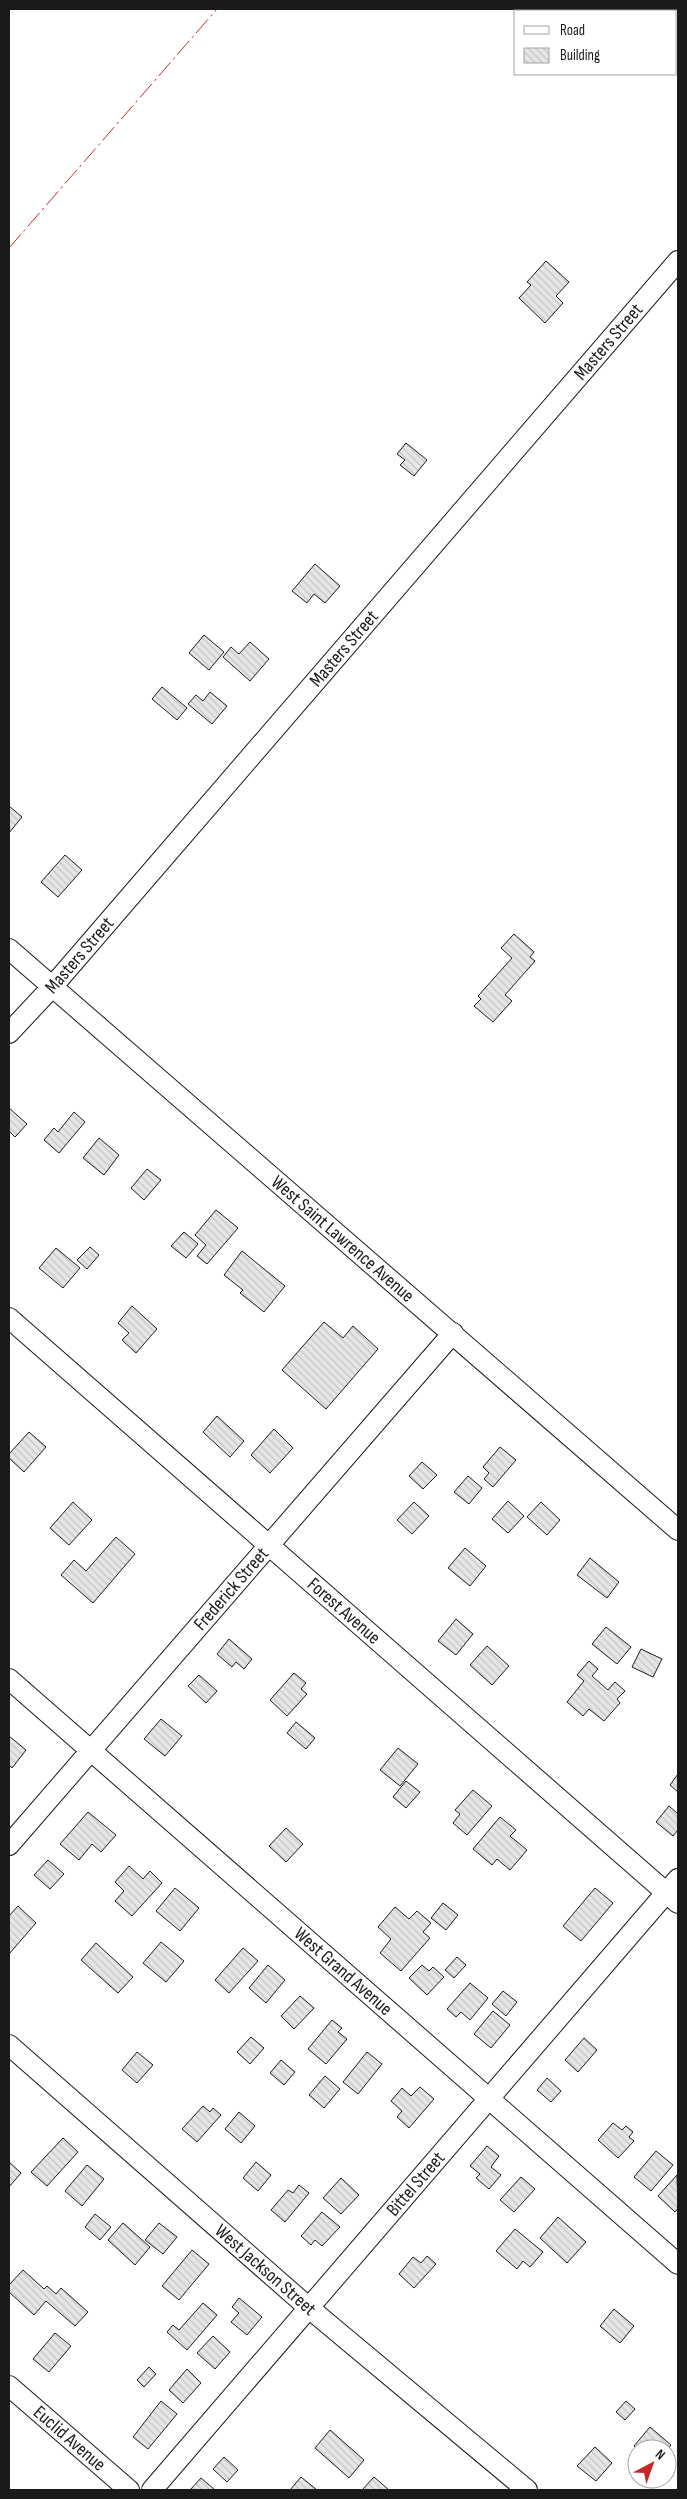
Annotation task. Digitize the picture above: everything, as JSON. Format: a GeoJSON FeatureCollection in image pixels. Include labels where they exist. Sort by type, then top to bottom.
{"type":"FeatureCollection","features":[{"type":"Feature","properties":{"kind":"street","name":"Masters Street"},"geometry":{"type":"LineString","coordinates":[[9,1033],[52,987],[678,262]]}},
{"type":"Feature","properties":{"kind":"street","name":"West Saint Lawrence Avenue"},"geometry":{"type":"LineString","coordinates":[[9,949],[678,1530]]}},
{"type":"Feature","properties":{"kind":"street","name":"Forest Avenue"},"geometry":{"type":"LineString","coordinates":[[9,1318],[267,1546],[674,1892]]}},
{"type":"Feature","properties":{"kind":"street","name":"Frederick Street"},"geometry":{"type":"LineString","coordinates":[[9,1845],[452,1333]]}},
{"type":"Feature","properties":{"kind":"street","name":"West Grand Avenue"},"geometry":{"type":"LineString","coordinates":[[9,1678],[678,2264]]}},
{"type":"Feature","properties":{"kind":"street","name":"Bittel Street"},"geometry":{"type":"LineString","coordinates":[[152,2490],[489,2100],[674,1892]]}},
{"type":"Feature","properties":{"kind":"street","name":"West Jackson Street"},"geometry":{"type":"LineString","coordinates":[[9,2045],[309,2308],[527,2490]]}},
{"type":"Feature","properties":{"kind":"street","name":"Euclid Avenue"},"geometry":{"type":"LineString","coordinates":[[9,2386],[130,2490]]}},
{"type":"Feature","properties":{"kind":"building"},"geometry":{"type":"Polygon","coordinates":[[[546,261],[569,282],[556,296],[563,303],[545,323],[519,298],[531,285],[527,282],[546,261]]]}},
{"type":"Feature","properties":{"kind":"building"},"geometry":{"type":"Polygon","coordinates":[[[406,443],[427,460],[414,476],[400,465],[405,460],[397,454],[406,443]]]}},
{"type":"Feature","properties":{"kind":"building"},"geometry":{"type":"Polygon","coordinates":[[[315,564],[340,586],[325,603],[314,594],[307,603],[292,591],[315,564]]]}},
{"type":"Feature","properties":{"kind":"building"},"geometry":{"type":"Polygon","coordinates":[[[204,635],[224,652],[209,670],[189,653],[204,635]]]}},
{"type":"Feature","properties":{"kind":"building"},"geometry":{"type":"Polygon","coordinates":[[[250,642],[269,659],[250,681],[223,657],[231,647],[239,654],[250,642]]]}},
{"type":"Feature","properties":{"kind":"building"},"geometry":{"type":"Polygon","coordinates":[[[162,687],[187,708],[177,720],[152,699],[162,687]]]}},
{"type":"Feature","properties":{"kind":"building"},"geometry":{"type":"Polygon","coordinates":[[[210,692],[227,706],[212,724],[188,704],[196,695],[203,701],[210,692]]]}},
{"type":"Feature","properties":{"kind":"building"},"geometry":{"type":"Polygon","coordinates":[[[9,806],[22,817],[9,833],[9,806]]]}},
{"type":"Feature","properties":{"kind":"building"},"geometry":{"type":"Polygon","coordinates":[[[65,855],[82,870],[58,897],[41,882],[65,855]]]}},
{"type":"Feature","properties":{"kind":"building"},"geometry":{"type":"Polygon","coordinates":[[[514,934],[534,952],[530,957],[535,961],[505,995],[512,1001],[493,1022],[474,1006],[481,999],[478,996],[512,958],[501,948],[514,934]]]}},
{"type":"Feature","properties":{"kind":"building"},"geometry":{"type":"Polygon","coordinates":[[[9,1108],[27,1124],[15,1137],[9,1131],[9,1108]]]}},
{"type":"Feature","properties":{"kind":"building"},"geometry":{"type":"Polygon","coordinates":[[[74,1112],[85,1122],[59,1153],[44,1140],[54,1128],[58,1132],[74,1112]]]}},
{"type":"Feature","properties":{"kind":"building"},"geometry":{"type":"Polygon","coordinates":[[[99,1138],[119,1155],[104,1175],[83,1158],[99,1138]]]}},
{"type":"Feature","properties":{"kind":"building"},"geometry":{"type":"Polygon","coordinates":[[[147,1169],[161,1180],[144,1200],[131,1188],[147,1169]]]}},
{"type":"Feature","properties":{"kind":"building"},"geometry":{"type":"Polygon","coordinates":[[[216,1210],[238,1228],[207,1264],[197,1256],[206,1245],[195,1235],[216,1210]]]}},
{"type":"Feature","properties":{"kind":"building"},"geometry":{"type":"Polygon","coordinates":[[[184,1232],[198,1244],[186,1258],[171,1246],[184,1232]]]}},
{"type":"Feature","properties":{"kind":"building"},"geometry":{"type":"Polygon","coordinates":[[[90,1247],[99,1255],[87,1269],[77,1260],[90,1247]]]}},
{"type":"Feature","properties":{"kind":"building"},"geometry":{"type":"Polygon","coordinates":[[[56,1248],[80,1268],[63,1288],[39,1268],[56,1248]]]}},
{"type":"Feature","properties":{"kind":"building"},"geometry":{"type":"Polygon","coordinates":[[[242,1251],[285,1286],[264,1312],[240,1293],[243,1290],[224,1275],[242,1251]]]}},
{"type":"Feature","properties":{"kind":"building"},"geometry":{"type":"Polygon","coordinates":[[[132,1306],[157,1329],[136,1353],[122,1340],[129,1333],[118,1323],[132,1306]]]}},
{"type":"Feature","properties":{"kind":"building"},"geometry":{"type":"Polygon","coordinates":[[[324,1322],[343,1338],[353,1326],[378,1349],[326,1409],[282,1370],[324,1322]]]}},
{"type":"Feature","properties":{"kind":"building"},"geometry":{"type":"Polygon","coordinates":[[[217,1416],[244,1441],[230,1457],[203,1432],[217,1416]]]}},
{"type":"Feature","properties":{"kind":"building"},"geometry":{"type":"Polygon","coordinates":[[[274,1429],[293,1448],[270,1473],[251,1455],[274,1429]]]}},
{"type":"Feature","properties":{"kind":"building"},"geometry":{"type":"Polygon","coordinates":[[[29,1432],[46,1447],[24,1472],[9,1458],[9,1454],[29,1432]]]}},
{"type":"Feature","properties":{"kind":"building"},"geometry":{"type":"Polygon","coordinates":[[[500,1447],[516,1460],[493,1487],[484,1479],[489,1473],[483,1467],[500,1447]]]}},
{"type":"Feature","properties":{"kind":"building"},"geometry":{"type":"Polygon","coordinates":[[[422,1462],[437,1475],[423,1489],[409,1476],[422,1462]]]}},
{"type":"Feature","properties":{"kind":"building"},"geometry":{"type":"Polygon","coordinates":[[[468,1476],[482,1488],[469,1504],[454,1492],[468,1476]]]}},
{"type":"Feature","properties":{"kind":"building"},"geometry":{"type":"Polygon","coordinates":[[[508,1501],[524,1516],[508,1533],[492,1519],[508,1501]]]}},
{"type":"Feature","properties":{"kind":"building"},"geometry":{"type":"Polygon","coordinates":[[[73,1502],[92,1520],[69,1545],[50,1528],[73,1502]]]}},
{"type":"Feature","properties":{"kind":"building"},"geometry":{"type":"Polygon","coordinates":[[[414,1502],[429,1516],[412,1534],[397,1520],[414,1502]]]}},
{"type":"Feature","properties":{"kind":"building"},"geometry":{"type":"Polygon","coordinates":[[[541,1502],[560,1520],[547,1535],[527,1517],[541,1502]]]}},
{"type":"Feature","properties":{"kind":"building"},"geometry":{"type":"Polygon","coordinates":[[[116,1537],[135,1554],[93,1603],[61,1575],[74,1560],[86,1571],[116,1537]]]}},
{"type":"Feature","properties":{"kind":"building"},"geometry":{"type":"Polygon","coordinates":[[[465,1548],[486,1566],[470,1586],[448,1568],[465,1548]]]}},
{"type":"Feature","properties":{"kind":"building"},"geometry":{"type":"Polygon","coordinates":[[[590,1558],[619,1582],[607,1598],[577,1575],[590,1558]]]}},
{"type":"Feature","properties":{"kind":"building"},"geometry":{"type":"Polygon","coordinates":[[[456,1619],[473,1634],[456,1655],[438,1641],[456,1619]]]}},
{"type":"Feature","properties":{"kind":"building"},"geometry":{"type":"Polygon","coordinates":[[[606,1627],[631,1647],[617,1664],[592,1644],[606,1627]]]}},
{"type":"Feature","properties":{"kind":"building"},"geometry":{"type":"Polygon","coordinates":[[[229,1639],[252,1659],[244,1669],[236,1662],[232,1667],[217,1654],[229,1639]]]}},
{"type":"Feature","properties":{"kind":"building"},"geometry":{"type":"Polygon","coordinates":[[[487,1646],[509,1666],[492,1685],[470,1665],[487,1646]]]}},
{"type":"Feature","properties":{"kind":"building"},"geometry":{"type":"Polygon","coordinates":[[[641,1649],[662,1659],[653,1677],[632,1667],[641,1649]]]}},
{"type":"Feature","properties":{"kind":"building"},"geometry":{"type":"Polygon","coordinates":[[[589,1661],[598,1669],[592,1676],[608,1690],[615,1682],[625,1691],[617,1699],[620,1703],[604,1721],[589,1709],[583,1716],[567,1702],[584,1681],[577,1675],[589,1661]]]}},
{"type":"Feature","properties":{"kind":"building"},"geometry":{"type":"Polygon","coordinates":[[[294,1673],[306,1683],[301,1689],[307,1694],[287,1716],[270,1700],[294,1673]]]}},
{"type":"Feature","properties":{"kind":"building"},"geometry":{"type":"Polygon","coordinates":[[[199,1675],[217,1691],[206,1703],[188,1686],[199,1675]]]}},
{"type":"Feature","properties":{"kind":"building"},"geometry":{"type":"Polygon","coordinates":[[[161,1719],[182,1736],[165,1756],[144,1739],[161,1719]]]}},
{"type":"Feature","properties":{"kind":"building"},"geometry":{"type":"Polygon","coordinates":[[[296,1722],[315,1738],[306,1749],[287,1733],[296,1722]]]}},
{"type":"Feature","properties":{"kind":"building"},"geometry":{"type":"Polygon","coordinates":[[[9,1736],[26,1750],[12,1768],[9,1765],[9,1736]]]}},
{"type":"Feature","properties":{"kind":"building"},"geometry":{"type":"Polygon","coordinates":[[[398,1748],[418,1764],[400,1786],[380,1770],[398,1748]]]}},
{"type":"Feature","properties":{"kind":"building"},"geometry":{"type":"Polygon","coordinates":[[[678,1774],[678,1792],[670,1785],[678,1774]]]}},
{"type":"Feature","properties":{"kind":"building"},"geometry":{"type":"Polygon","coordinates":[[[406,1781],[420,1792],[406,1808],[393,1797],[406,1781]]]}},
{"type":"Feature","properties":{"kind":"building"},"geometry":{"type":"Polygon","coordinates":[[[473,1790],[492,1806],[467,1835],[453,1823],[460,1814],[455,1810],[473,1790]]]}},
{"type":"Feature","properties":{"kind":"building"},"geometry":{"type":"Polygon","coordinates":[[[669,1806],[678,1814],[678,1830],[673,1836],[656,1822],[669,1806]]]}},
{"type":"Feature","properties":{"kind":"building"},"geometry":{"type":"Polygon","coordinates":[[[88,1812],[116,1835],[101,1852],[92,1844],[79,1860],[60,1844],[88,1812]]]}},
{"type":"Feature","properties":{"kind":"building"},"geometry":{"type":"Polygon","coordinates":[[[500,1817],[516,1830],[510,1836],[527,1850],[510,1870],[497,1859],[492,1865],[473,1849],[500,1817]]]}},
{"type":"Feature","properties":{"kind":"building"},"geometry":{"type":"Polygon","coordinates":[[[286,1828],[303,1844],[286,1862],[269,1846],[286,1828]]]}},
{"type":"Feature","properties":{"kind":"building"},"geometry":{"type":"Polygon","coordinates":[[[48,1860],[64,1874],[50,1889],[34,1875],[48,1860]]]}},
{"type":"Feature","properties":{"kind":"building"},"geometry":{"type":"Polygon","coordinates":[[[129,1866],[143,1879],[150,1871],[162,1883],[132,1916],[115,1901],[124,1891],[115,1882],[129,1866]]]}},
{"type":"Feature","properties":{"kind":"building"},"geometry":{"type":"Polygon","coordinates":[[[175,1888],[199,1908],[180,1931],[156,1911],[175,1888]]]}},
{"type":"Feature","properties":{"kind":"building"},"geometry":{"type":"Polygon","coordinates":[[[595,1888],[613,1903],[581,1941],[563,1926],[595,1888]]]}},
{"type":"Feature","properties":{"kind":"building"},"geometry":{"type":"Polygon","coordinates":[[[443,1903],[458,1915],[446,1930],[431,1918],[443,1903]]]}},
{"type":"Feature","properties":{"kind":"building"},"geometry":{"type":"Polygon","coordinates":[[[18,1906],[36,1923],[9,1954],[9,1916],[18,1906]]]}},
{"type":"Feature","properties":{"kind":"building"},"geometry":{"type":"Polygon","coordinates":[[[395,1907],[409,1919],[417,1911],[431,1923],[423,1932],[430,1938],[401,1971],[380,1953],[391,1939],[378,1927],[395,1907]]]}},
{"type":"Feature","properties":{"kind":"building"},"geometry":{"type":"Polygon","coordinates":[[[161,1942],[184,1961],[166,1982],[143,1963],[161,1942]]]}},
{"type":"Feature","properties":{"kind":"building"},"geometry":{"type":"Polygon","coordinates":[[[96,1943],[133,1977],[118,1993],[81,1960],[96,1943]]]}},
{"type":"Feature","properties":{"kind":"building"},"geometry":{"type":"Polygon","coordinates":[[[243,1948],[258,1961],[229,1993],[215,1980],[243,1948]]]}},
{"type":"Feature","properties":{"kind":"building"},"geometry":{"type":"Polygon","coordinates":[[[457,1957],[466,1965],[454,1978],[445,1970],[457,1957]]]}},
{"type":"Feature","properties":{"kind":"building"},"geometry":{"type":"Polygon","coordinates":[[[268,1965],[285,1980],[266,2003],[249,1988],[268,1965]]]}},
{"type":"Feature","properties":{"kind":"building"},"geometry":{"type":"Polygon","coordinates":[[[422,1965],[429,1971],[433,1967],[444,1977],[427,1995],[409,1978],[422,1965]]]}},
{"type":"Feature","properties":{"kind":"building"},"geometry":{"type":"Polygon","coordinates":[[[470,1983],[488,1998],[470,2020],[461,2012],[456,2017],[447,2009],[470,1983]]]}},
{"type":"Feature","properties":{"kind":"building"},"geometry":{"type":"Polygon","coordinates":[[[503,1991],[517,2002],[506,2016],[492,2004],[503,1991]]]}},
{"type":"Feature","properties":{"kind":"building"},"geometry":{"type":"Polygon","coordinates":[[[300,1996],[314,2008],[294,2029],[281,2016],[300,1996]]]}},
{"type":"Feature","properties":{"kind":"building"},"geometry":{"type":"Polygon","coordinates":[[[493,2011],[510,2025],[491,2048],[474,2034],[493,2011]]]}},
{"type":"Feature","properties":{"kind":"building"},"geometry":{"type":"Polygon","coordinates":[[[332,2020],[342,2028],[338,2032],[347,2039],[326,2064],[308,2049],[332,2020]]]}},
{"type":"Feature","properties":{"kind":"building"},"geometry":{"type":"Polygon","coordinates":[[[251,2037],[264,2048],[250,2064],[237,2052],[251,2037]]]}},
{"type":"Feature","properties":{"kind":"building"},"geometry":{"type":"Polygon","coordinates":[[[584,2038],[597,2050],[578,2072],[565,2060],[584,2038]]]}},
{"type":"Feature","properties":{"kind":"building"},"geometry":{"type":"Polygon","coordinates":[[[137,2052],[153,2065],[137,2083],[122,2070],[137,2052]]]}},
{"type":"Feature","properties":{"kind":"building"},"geometry":{"type":"Polygon","coordinates":[[[367,2052],[382,2064],[358,2094],[343,2082],[367,2052]]]}},
{"type":"Feature","properties":{"kind":"building"},"geometry":{"type":"Polygon","coordinates":[[[281,2060],[295,2072],[284,2085],[270,2073],[281,2060]]]}},
{"type":"Feature","properties":{"kind":"building"},"geometry":{"type":"Polygon","coordinates":[[[325,2076],[340,2089],[324,2108],[309,2095],[325,2076]]]}},
{"type":"Feature","properties":{"kind":"building"},"geometry":{"type":"Polygon","coordinates":[[[547,2078],[561,2091],[551,2102],[537,2090],[547,2078]]]}},
{"type":"Feature","properties":{"kind":"building"},"geometry":{"type":"Polygon","coordinates":[[[420,2087],[434,2099],[409,2128],[397,2117],[402,2111],[391,2101],[402,2088],[411,2096],[420,2087]]]}},
{"type":"Feature","properties":{"kind":"building"},"geometry":{"type":"Polygon","coordinates":[[[203,2106],[210,2112],[213,2108],[221,2115],[197,2142],[182,2129],[203,2106]]]}},
{"type":"Feature","properties":{"kind":"building"},"geometry":{"type":"Polygon","coordinates":[[[239,2112],[255,2126],[241,2143],[225,2129],[239,2112]]]}},
{"type":"Feature","properties":{"kind":"building"},"geometry":{"type":"Polygon","coordinates":[[[613,2123],[622,2130],[626,2126],[633,2132],[629,2137],[634,2141],[618,2158],[598,2140],[613,2123]]]}},
{"type":"Feature","properties":{"kind":"building"},"geometry":{"type":"Polygon","coordinates":[[[63,2138],[78,2152],[47,2186],[31,2172],[63,2138]]]}},
{"type":"Feature","properties":{"kind":"building"},"geometry":{"type":"Polygon","coordinates":[[[487,2146],[499,2156],[491,2167],[501,2175],[489,2189],[476,2178],[480,2174],[470,2166],[487,2146]]]}},
{"type":"Feature","properties":{"kind":"building"},"geometry":{"type":"Polygon","coordinates":[[[656,2151],[673,2165],[651,2191],[634,2177],[656,2151]]]}},
{"type":"Feature","properties":{"kind":"building"},"geometry":{"type":"Polygon","coordinates":[[[9,2162],[21,2173],[9,2187],[9,2162]]]}},
{"type":"Feature","properties":{"kind":"building"},"geometry":{"type":"Polygon","coordinates":[[[256,2162],[271,2175],[258,2191],[243,2178],[256,2162]]]}},
{"type":"Feature","properties":{"kind":"building"},"geometry":{"type":"Polygon","coordinates":[[[87,2165],[104,2179],[82,2206],[65,2191],[87,2165]]]}},
{"type":"Feature","properties":{"kind":"building"},"geometry":{"type":"Polygon","coordinates":[[[677,2175],[678,2208],[675,2212],[658,2196],[677,2175]]]}},
{"type":"Feature","properties":{"kind":"building"},"geometry":{"type":"Polygon","coordinates":[[[521,2177],[535,2189],[514,2212],[500,2200],[521,2177]]]}},
{"type":"Feature","properties":{"kind":"building"},"geometry":{"type":"Polygon","coordinates":[[[341,2178],[359,2195],[341,2214],[323,2198],[341,2178]]]}},
{"type":"Feature","properties":{"kind":"building"},"geometry":{"type":"Polygon","coordinates":[[[299,2185],[309,2193],[285,2222],[271,2210],[288,2190],[293,2193],[299,2185]]]}},
{"type":"Feature","properties":{"kind":"building"},"geometry":{"type":"Polygon","coordinates":[[[322,2212],[340,2227],[322,2246],[315,2240],[311,2245],[301,2236],[322,2212]]]}},
{"type":"Feature","properties":{"kind":"building"},"geometry":{"type":"Polygon","coordinates":[[[95,2214],[111,2227],[100,2240],[85,2227],[95,2214]]]}},
{"type":"Feature","properties":{"kind":"building"},"geometry":{"type":"Polygon","coordinates":[[[558,2217],[586,2242],[567,2263],[540,2238],[558,2217]]]}},
{"type":"Feature","properties":{"kind":"building"},"geometry":{"type":"Polygon","coordinates":[[[123,2223],[150,2247],[135,2265],[108,2240],[123,2223]]]}},
{"type":"Feature","properties":{"kind":"building"},"geometry":{"type":"Polygon","coordinates":[[[159,2223],[177,2237],[163,2254],[145,2240],[159,2223]]]}},
{"type":"Feature","properties":{"kind":"building"},"geometry":{"type":"Polygon","coordinates":[[[515,2229],[543,2252],[530,2267],[523,2261],[517,2269],[496,2251],[515,2229]]]}},
{"type":"Feature","properties":{"kind":"building"},"geometry":{"type":"Polygon","coordinates":[[[192,2250],[209,2264],[179,2300],[162,2286],[192,2250]]]}},
{"type":"Feature","properties":{"kind":"building"},"geometry":{"type":"Polygon","coordinates":[[[427,2256],[436,2264],[414,2288],[399,2274],[413,2257],[421,2263],[427,2256]]]}},
{"type":"Feature","properties":{"kind":"building"},"geometry":{"type":"Polygon","coordinates":[[[23,2270],[44,2289],[47,2286],[56,2294],[61,2288],[88,2312],[75,2326],[46,2301],[34,2315],[9,2292],[9,2285],[23,2270]]]}},
{"type":"Feature","properties":{"kind":"building"},"geometry":{"type":"Polygon","coordinates":[[[239,2298],[262,2317],[247,2335],[231,2322],[239,2313],[232,2307],[239,2298]]]}},
{"type":"Feature","properties":{"kind":"building"},"geometry":{"type":"Polygon","coordinates":[[[203,2303],[217,2315],[187,2350],[167,2332],[173,2325],[179,2330],[203,2303]]]}},
{"type":"Feature","properties":{"kind":"building"},"geometry":{"type":"Polygon","coordinates":[[[614,2309],[634,2326],[620,2343],[600,2326],[614,2309]]]}},
{"type":"Feature","properties":{"kind":"building"},"geometry":{"type":"Polygon","coordinates":[[[55,2333],[71,2346],[49,2372],[33,2359],[55,2333]]]}},
{"type":"Feature","properties":{"kind":"building"},"geometry":{"type":"Polygon","coordinates":[[[213,2336],[230,2352],[215,2369],[197,2353],[213,2336]]]}},
{"type":"Feature","properties":{"kind":"building"},"geometry":{"type":"Polygon","coordinates":[[[149,2367],[156,2374],[144,2387],[137,2380],[149,2367]]]}},
{"type":"Feature","properties":{"kind":"building"},"geometry":{"type":"Polygon","coordinates":[[[187,2369],[201,2383],[183,2403],[169,2390],[187,2369]]]}},
{"type":"Feature","properties":{"kind":"building"},"geometry":{"type":"Polygon","coordinates":[[[161,2401],[177,2414],[148,2449],[133,2437],[161,2401]]]}},
{"type":"Feature","properties":{"kind":"building"},"geometry":{"type":"Polygon","coordinates":[[[626,2401],[635,2409],[625,2420],[616,2412],[626,2401]]]}},
{"type":"Feature","properties":{"kind":"building"},"geometry":{"type":"Polygon","coordinates":[[[650,2427],[664,2439],[640,2439],[650,2427]]]}},
{"type":"Feature","properties":{"kind":"building"},"geometry":{"type":"Polygon","coordinates":[[[330,2430],[364,2460],[349,2478],[315,2448],[330,2430]]]}},
{"type":"Feature","properties":{"kind":"building"},"geometry":{"type":"Polygon","coordinates":[[[595,2447],[612,2463],[596,2481],[577,2466],[595,2447]]]}},
{"type":"Feature","properties":{"kind":"building"},"geometry":{"type":"Polygon","coordinates":[[[224,2457],[238,2470],[227,2482],[213,2469],[224,2457]]]}},
{"type":"Feature","properties":{"kind":"building"},"geometry":{"type":"Polygon","coordinates":[[[301,2477],[317,2490],[290,2490],[301,2477]]]}},
{"type":"Feature","properties":{"kind":"building"},"geometry":{"type":"Polygon","coordinates":[[[374,2477],[389,2490],[362,2490],[374,2477]]]}},
{"type":"Feature","properties":{"kind":"building"},"geometry":{"type":"Polygon","coordinates":[[[201,2478],[215,2490],[190,2490],[201,2478]]]}},
{"type":"Feature","properties":{"kind":"power"},"geometry":{"type":"LineString","coordinates":[[9,248],[217,9]]}}]}
